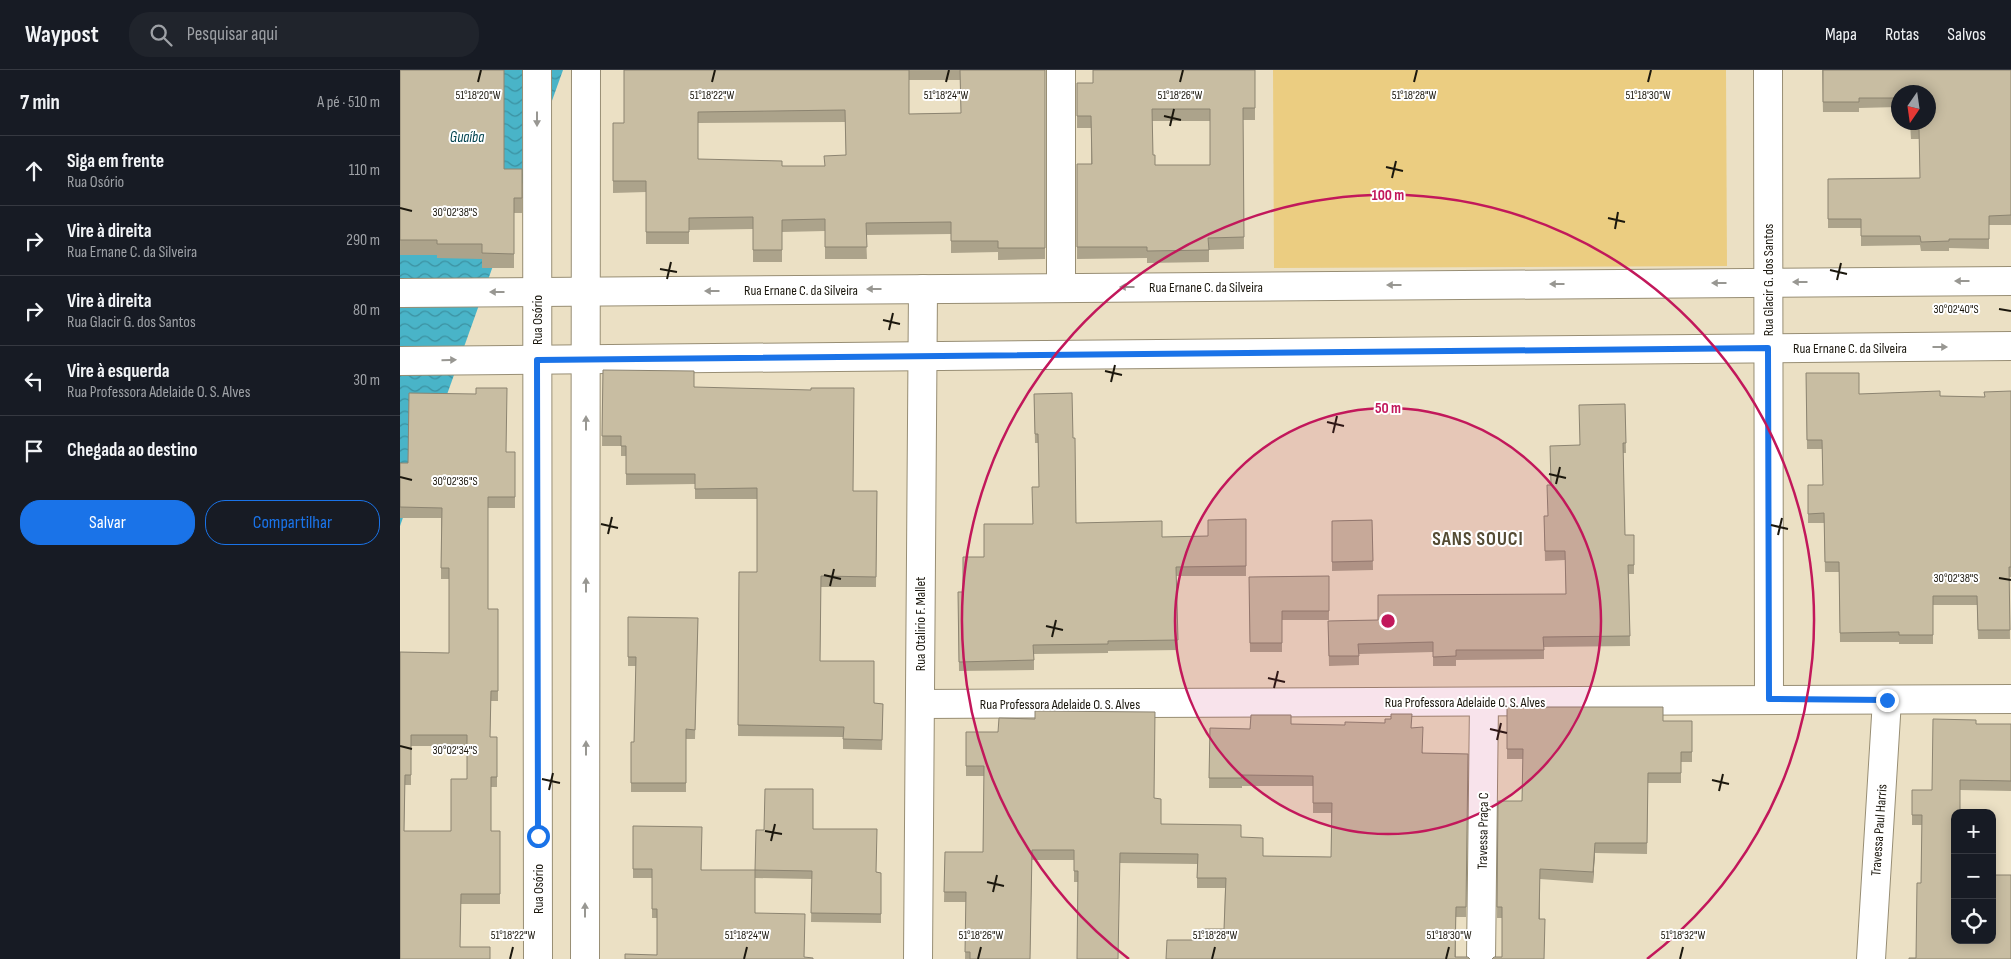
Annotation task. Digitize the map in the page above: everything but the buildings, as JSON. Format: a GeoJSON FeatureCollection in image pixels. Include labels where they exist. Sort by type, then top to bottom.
{"type":"FeatureCollection","features":[{"type":"Feature","properties":{"kind":"street","name":"Rua Osório"},"geometry":{"type":"LineString","coordinates":[[537,70],[538,959]]}},
{"type":"Feature","properties":{"kind":"street"},"geometry":{"type":"LineString","coordinates":[[586,70],[586,959]]}},
{"type":"Feature","properties":{"kind":"street"},"geometry":{"type":"LineString","coordinates":[[1061,70],[1061,288]]}},
{"type":"Feature","properties":{"kind":"street","name":"Rua Glacir G. dos Santos"},"geometry":{"type":"LineString","coordinates":[[1768,70],[1769,699]]}},
{"type":"Feature","properties":{"kind":"street","name":"Rua Ernane C. da Silveira"},"geometry":{"type":"LineString","coordinates":[[400,293],[2011,281]]}},
{"type":"Feature","properties":{"kind":"street","name":"Rua Otalirio F. Mallet"},"geometry":{"type":"LineString","coordinates":[[918,959],[923,289]]}},
{"type":"Feature","properties":{"kind":"street","name":"Rua Ernane C. da Silveira"},"geometry":{"type":"LineString","coordinates":[[400,361],[2011,346]]}},
{"type":"Feature","properties":{"kind":"street","name":"Rua Professora Adelaide O. S. Alves"},"geometry":{"type":"LineString","coordinates":[[920,704],[2011,699]]}},
{"type":"Feature","properties":{"kind":"street","name":"Travessa Paul Harris"},"geometry":{"type":"LineString","coordinates":[[1871,959],[1887,700]]}},
{"type":"Feature","properties":{"kind":"street","name":"Travessa Praça C"},"geometry":{"type":"LineString","coordinates":[[1481,959],[1484,702]]}},
{"type":"Feature","properties":{"kind":"shaded area"},"geometry":{"type":"Polygon","coordinates":[[[1273,70],[1726,70],[1727,266],[1274,268],[1273,70]]]}},
{"type":"Feature","properties":{"kind":"water","name":"Guaíba"},"geometry":{"type":"Polygon","coordinates":[[[400,70],[563,70],[400,526],[400,70]]]}},
{"type":"Feature","properties":{"kind":"district","name":"SANS SOUCI"},"geometry":{"type":"Point","coordinates":[1478,539]}},
{"type":"Feature","properties":{"kind":"route"},"geometry":{"type":"LineString","coordinates":[[538,836],[537,360],[1768,348],[1769,699],[1887,700]]}}]}
